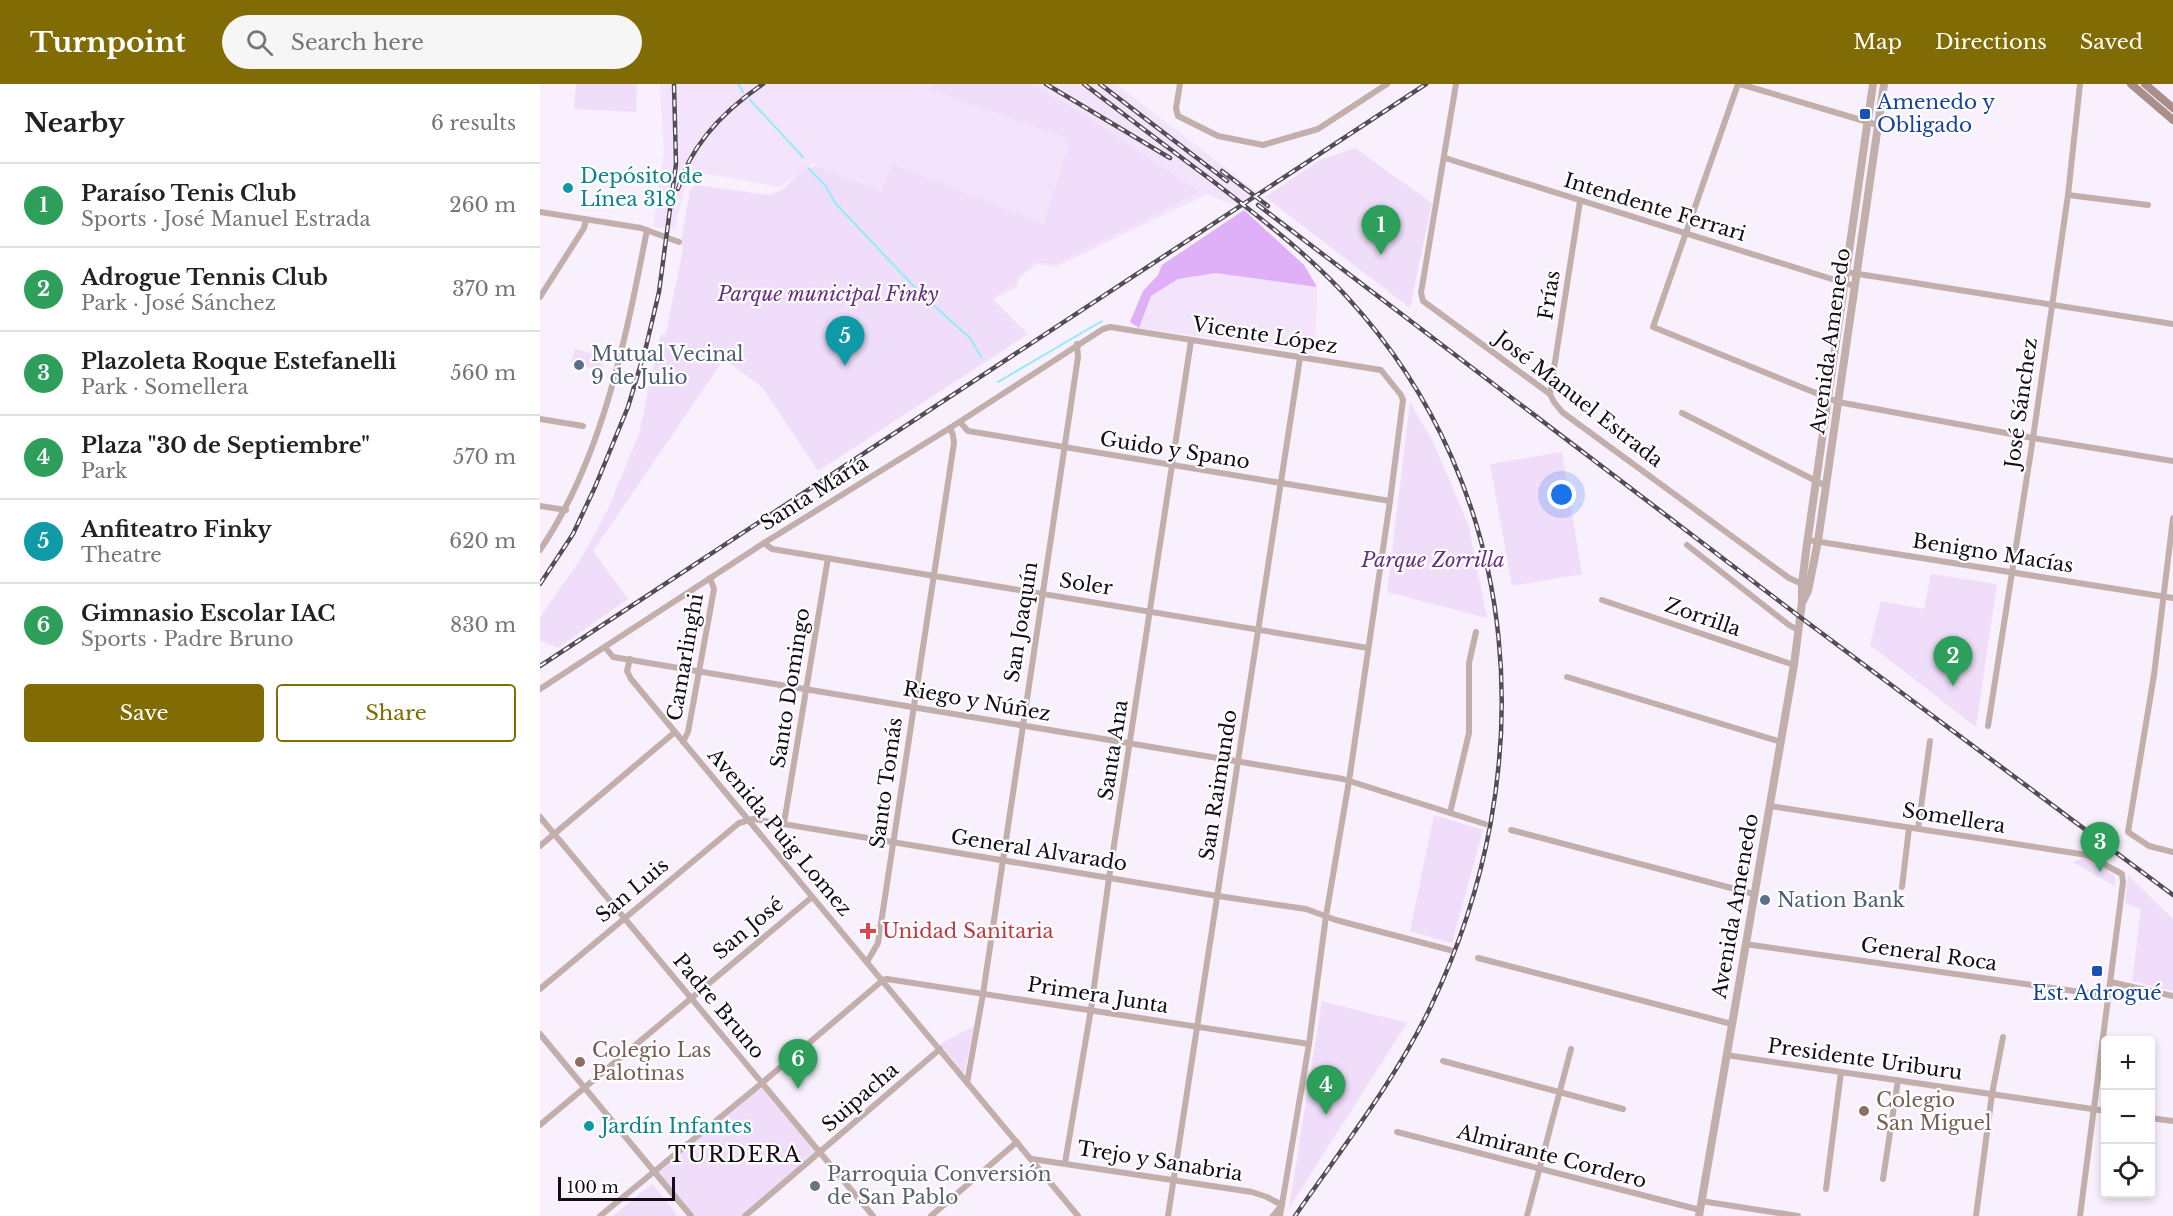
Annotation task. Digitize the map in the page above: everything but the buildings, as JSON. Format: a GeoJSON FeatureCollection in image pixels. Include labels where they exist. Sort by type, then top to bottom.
{"type":"FeatureCollection","features":[{"type":"Feature","properties":{"kind":"main road"},"geometry":{"type":"LineString","coordinates":[[2131,84],[2173,120]]}},
{"type":"Feature","properties":{"kind":"main road"},"geometry":{"type":"LineString","coordinates":[[2145,84],[2173,108]]}},
{"type":"Feature","properties":{"kind":"street"},"geometry":{"type":"LineString","coordinates":[[1180,84],[1176,110],[1178,116],[1210,133],[1263,145],[1318,129],[1387,84]]}},
{"type":"Feature","properties":{"kind":"street"},"geometry":{"type":"LineString","coordinates":[[1445,158],[1456,84]]}},
{"type":"Feature","properties":{"kind":"street"},"geometry":{"type":"LineString","coordinates":[[1878,125],[1739,84],[1684,233],[1653,327],[1828,400],[2173,461]]}},
{"type":"Feature","properties":{"kind":"street","name":"Avenida Amenedo"},"geometry":{"type":"LineString","coordinates":[[1699,1213],[1794,664],[1808,540],[1874,84]]}},
{"type":"Feature","properties":{"kind":"street","name":"Avenida Amenedo"},"geometry":{"type":"LineString","coordinates":[[1802,602],[1808,591],[1818,541],[1884,84]]}},
{"type":"Feature","properties":{"kind":"street","name":"José Sánchez"},"geometry":{"type":"LineString","coordinates":[[1988,726],[2068,195],[2080,84]]}},
{"type":"Feature","properties":{"kind":"street","name":"Intendente Ferrari"},"geometry":{"type":"LineString","coordinates":[[1445,158],[1854,286]]}},
{"type":"Feature","properties":{"kind":"street","name":"José Manuel Estrada"},"geometry":{"type":"LineString","coordinates":[[1445,158],[1422,293],[1423,301],[1550,394],[1562,412],[1789,578],[1802,584]]}},
{"type":"Feature","properties":{"kind":"street"},"geometry":{"type":"LineString","coordinates":[[2068,195],[2148,205]]}},
{"type":"Feature","properties":{"kind":"street","name":"Frías"},"geometry":{"type":"LineString","coordinates":[[1550,394],[1580,201]]}},
{"type":"Feature","properties":{"kind":"street"},"geometry":{"type":"LineString","coordinates":[[540,212],[647,230],[680,242]]}},
{"type":"Feature","properties":{"kind":"street"},"geometry":{"type":"LineString","coordinates":[[540,297],[584,228],[586,220]]}},
{"type":"Feature","properties":{"kind":"street"},"geometry":{"type":"LineString","coordinates":[[540,550],[566,510],[606,404],[633,302],[647,230]]}},
{"type":"Feature","properties":{"kind":"street"},"geometry":{"type":"LineString","coordinates":[[1846,272],[2173,324]]}},
{"type":"Feature","properties":{"kind":"street","name":"Vicente López"},"geometry":{"type":"LineString","coordinates":[[1107,328],[1381,370],[1403,400],[1390,501]]}},
{"type":"Feature","properties":{"kind":"street","name":"Santa María"},"geometry":{"type":"LineString","coordinates":[[540,689],[764,543],[960,422],[1077,344],[1107,328]]}},
{"type":"Feature","properties":{"kind":"street","name":"Santa Ana"},"geometry":{"type":"LineString","coordinates":[[1065,1163],[1091,1009],[1191,341]]}},
{"type":"Feature","properties":{"kind":"street","name":"San Joaquín"},"geometry":{"type":"LineString","coordinates":[[968,1083],[1078,357],[1077,344]]}},
{"type":"Feature","properties":{"kind":"street","name":"San Raimundo"},"geometry":{"type":"LineString","coordinates":[[1168,1216],[1300,358]]}},
{"type":"Feature","properties":{"kind":"street"},"geometry":{"type":"LineString","coordinates":[[1682,413],[1826,486]]}},
{"type":"Feature","properties":{"kind":"street"},"geometry":{"type":"LineString","coordinates":[[540,419],[583,426]]}},
{"type":"Feature","properties":{"kind":"street","name":"Guido y Spano"},"geometry":{"type":"LineString","coordinates":[[960,422],[968,431],[1390,501]]}},
{"type":"Feature","properties":{"kind":"street","name":"Santo Tomás"},"geometry":{"type":"LineString","coordinates":[[867,962],[878,944],[894,842],[954,442],[950,428]]}},
{"type":"Feature","properties":{"kind":"street"},"geometry":{"type":"LineString","coordinates":[[1280,1216],[1309,1044],[1326,916],[1349,781],[1390,501]]}},
{"type":"Feature","properties":{"kind":"street"},"geometry":{"type":"LineString","coordinates":[[540,506],[566,510]]}},
{"type":"Feature","properties":{"kind":"street"},"geometry":{"type":"LineString","coordinates":[[2173,518],[2154,675],[2128,832],[2149,846],[2173,852]]}},
{"type":"Feature","properties":{"kind":"street","name":"Benigno Macías"},"geometry":{"type":"LineString","coordinates":[[1808,540],[2173,598]]}},
{"type":"Feature","properties":{"kind":"street","name":"Soler"},"geometry":{"type":"LineString","coordinates":[[764,543],[772,549],[1368,648]]}},
{"type":"Feature","properties":{"kind":"street"},"geometry":{"type":"LineString","coordinates":[[1687,545],[1798,630]]}},
{"type":"Feature","properties":{"kind":"street","name":"Santo Domingo"},"geometry":{"type":"LineString","coordinates":[[784,824],[828,558]]}},
{"type":"Feature","properties":{"kind":"street","name":"Camarlinghi"},"geometry":{"type":"LineString","coordinates":[[683,742],[688,732],[714,589],[710,578]]}},
{"type":"Feature","properties":{"kind":"street","name":"Zorrilla"},"geometry":{"type":"LineString","coordinates":[[1602,600],[1794,664]]}},
{"type":"Feature","properties":{"kind":"street"},"geometry":{"type":"LineString","coordinates":[[1450,813],[1469,733],[1469,663],[1476,632]]}},
{"type":"Feature","properties":{"kind":"street","name":"Riego y Núñez"},"geometry":{"type":"LineString","coordinates":[[605,647],[613,657],[808,688],[1349,781]]}},
{"type":"Feature","properties":{"kind":"street","name":"Avenida Puig Lomez"},"geometry":{"type":"LineString","coordinates":[[630,659],[627,667],[628,675],[1078,1216]]}},
{"type":"Feature","properties":{"kind":"street"},"geometry":{"type":"LineString","coordinates":[[1567,677],[1781,742]]}},
{"type":"Feature","properties":{"kind":"street"},"geometry":{"type":"LineString","coordinates":[[540,846],[675,732]]}},
{"type":"Feature","properties":{"kind":"street"},"geometry":{"type":"LineString","coordinates":[[1918,829],[1930,741]]}},
{"type":"Feature","properties":{"kind":"street"},"geometry":{"type":"LineString","coordinates":[[1349,781],[1485,824]]}},
{"type":"Feature","properties":{"kind":"street","name":"Somellera"},"geometry":{"type":"LineString","coordinates":[[1770,806],[2091,856],[2122,874],[2123,882],[2111,982]]}},
{"type":"Feature","properties":{"kind":"street","name":"Padre Bruno"},"geometry":{"type":"LineString","coordinates":[[540,817],[873,1216]]}},
{"type":"Feature","properties":{"kind":"street","name":"General Alvarado"},"geometry":{"type":"LineString","coordinates":[[746,819],[1306,909],[1326,916]]}},
{"type":"Feature","properties":{"kind":"street","name":"San Luis"},"geometry":{"type":"LineString","coordinates":[[540,989],[623,918],[746,819]]}},
{"type":"Feature","properties":{"kind":"street"},"geometry":{"type":"LineString","coordinates":[[1902,887],[1909,828]]}},
{"type":"Feature","properties":{"kind":"street"},"geometry":{"type":"LineString","coordinates":[[1511,830],[1754,894]]}},
{"type":"Feature","properties":{"kind":"street","name":"San José"},"geometry":{"type":"LineString","coordinates":[[540,1125],[812,897]]}},
{"type":"Feature","properties":{"kind":"street"},"geometry":{"type":"LineString","coordinates":[[1326,916],[1450,950]]}},
{"type":"Feature","properties":{"kind":"street","name":"General Roca"},"geometry":{"type":"LineString","coordinates":[[1745,944],[2109,996]]}},
{"type":"Feature","properties":{"kind":"street"},"geometry":{"type":"LineString","coordinates":[[1478,958],[1732,1024]]}},
{"type":"Feature","properties":{"kind":"street","name":"Primera Junta"},"geometry":{"type":"LineString","coordinates":[[883,980],[890,979],[1091,1009],[1309,1044]]}},
{"type":"Feature","properties":{"kind":"street"},"geometry":{"type":"LineString","coordinates":[[600,1216],[883,980]]}},
{"type":"Feature","properties":{"kind":"street"},"geometry":{"type":"LineString","coordinates":[[2080,1216],[2111,982],[2173,996]]}},
{"type":"Feature","properties":{"kind":"street"},"geometry":{"type":"LineString","coordinates":[[540,1034],[691,1216]]}},
{"type":"Feature","properties":{"kind":"street"},"geometry":{"type":"LineString","coordinates":[[1976,1216],[1992,1094],[2003,1037]]}},
{"type":"Feature","properties":{"kind":"street","name":"Suipacha"},"geometry":{"type":"LineString","coordinates":[[746,1216],[940,1049]]}},
{"type":"Feature","properties":{"kind":"street"},"geometry":{"type":"LineString","coordinates":[[1527,1216],[1571,1049]]}},
{"type":"Feature","properties":{"kind":"street","name":"Presidente Uriburu"},"geometry":{"type":"LineString","coordinates":[[1726,1055],[2101,1110]]}},
{"type":"Feature","properties":{"kind":"street"},"geometry":{"type":"LineString","coordinates":[[1443,1061],[1623,1108]]}},
{"type":"Feature","properties":{"kind":"street"},"geometry":{"type":"LineString","coordinates":[[1826,1189],[1841,1072]]}},
{"type":"Feature","properties":{"kind":"street"},"geometry":{"type":"LineString","coordinates":[[1883,1179],[1898,1080]]}},
{"type":"Feature","properties":{"kind":"street"},"geometry":{"type":"LineString","coordinates":[[2155,1119],[2173,1121]]}},
{"type":"Feature","properties":{"kind":"street","name":"Almirante Cordero"},"geometry":{"type":"LineString","coordinates":[[1397,1132],[1699,1213]]}},
{"type":"Feature","properties":{"kind":"street"},"geometry":{"type":"LineString","coordinates":[[931,1216],[1017,1142]]}},
{"type":"Feature","properties":{"kind":"street","name":"Trejo y Sanabria"},"geometry":{"type":"LineString","coordinates":[[1031,1159],[1252,1192],[1282,1205]]}},
{"type":"Feature","properties":{"kind":"street"},"geometry":{"type":"LineString","coordinates":[[1701,1201],[1798,1216]]}},
{"type":"Feature","properties":{"kind":"street"},"geometry":{"type":"LineString","coordinates":[[1273,1216],[1282,1205]]}},
{"type":"Feature","properties":{"kind":"shaded area"},"geometry":{"type":"Polygon","coordinates":[[[660,84],[1116,84],[1257,192],[1236,206],[1207,194],[1056,267],[1036,264],[1019,279],[1017,287],[982,305],[814,163],[779,187],[688,170],[675,230],[653,226],[664,152],[660,84]]]}},
{"type":"Feature","properties":{"kind":"shaded area"},"geometry":{"type":"Polygon","coordinates":[[[1244,210],[1304,265],[1317,287],[1216,273],[1178,279],[1151,296],[1139,328],[1130,322],[1143,291],[1158,275],[1162,265],[1244,210]]]}},
{"type":"Feature","properties":{"kind":"shaded area"},"geometry":{"type":"Polygon","coordinates":[[[1216,273],[1317,287],[1315,354],[1139,328],[1151,296],[1178,279],[1216,273]]]}},
{"type":"Feature","properties":{"kind":"green space"},"geometry":{"type":"Polygon","coordinates":[[[576,84],[637,84],[636,112],[574,109],[576,84]]]}},
{"type":"Feature","properties":{"kind":"green space","name":"Parque municipal Finky"},"geometry":{"type":"Polygon","coordinates":[[[932,84],[1032,84],[1085,115],[1199,192],[1055,264],[1034,262],[1017,278],[1016,284],[992,298],[1028,334],[818,471],[762,387],[724,359],[593,551],[628,599],[558,648],[540,640],[540,617],[582,557],[608,509],[639,434],[660,336],[666,333],[683,250],[681,241],[690,190],[696,185],[770,195],[784,189],[800,172],[815,166],[881,192],[892,164],[1044,224],[1070,139],[930,89],[932,84]]]}},
{"type":"Feature","properties":{"kind":"green space"},"geometry":{"type":"Polygon","coordinates":[[[1355,148],[1432,203],[1410,308],[1265,197],[1320,160],[1355,148]]]}},
{"type":"Feature","properties":{"kind":"green space"},"geometry":{"type":"Polygon","coordinates":[[[575,349],[605,357],[601,371],[571,363],[575,349]]]}},
{"type":"Feature","properties":{"kind":"green space","name":"Parque Zorrilla"},"geometry":{"type":"Polygon","coordinates":[[[1410,402],[1433,442],[1468,524],[1487,618],[1387,592],[1410,402]]]}},
{"type":"Feature","properties":{"kind":"green space"},"geometry":{"type":"Polygon","coordinates":[[[1562,452],[1582,574],[1512,586],[1490,464],[1562,452]]]}},
{"type":"Feature","properties":{"kind":"green space"},"geometry":{"type":"Polygon","coordinates":[[[1931,574],[1997,584],[1976,727],[1870,645],[1881,601],[1924,609],[1931,574]]]}},
{"type":"Feature","properties":{"kind":"green space"},"geometry":{"type":"Polygon","coordinates":[[[1434,815],[1483,830],[1452,943],[1410,931],[1434,815]]]}},
{"type":"Feature","properties":{"kind":"green space"},"geometry":{"type":"Polygon","coordinates":[[[2083,858],[2100,865],[2114,875],[2116,887],[2073,862],[2083,858]]]}},
{"type":"Feature","properties":{"kind":"green space"},"geometry":{"type":"Polygon","coordinates":[[[2128,875],[2173,919],[2173,991],[2132,981],[2141,909],[2125,903],[2128,875]]]}},
{"type":"Feature","properties":{"kind":"green space"},"geometry":{"type":"Polygon","coordinates":[[[1322,1001],[1407,1023],[1289,1208],[1322,1001]]]}},
{"type":"Feature","properties":{"kind":"green space"},"geometry":{"type":"Polygon","coordinates":[[[974,1026],[964,1074],[940,1044],[974,1026]]]}},
{"type":"Feature","properties":{"kind":"green space"},"geometry":{"type":"Polygon","coordinates":[[[762,1083],[820,1153],[745,1216],[691,1216],[654,1170],[762,1083]]]}},
{"type":"Feature","properties":{"kind":"green space"},"geometry":{"type":"Polygon","coordinates":[[[652,1184],[677,1214],[675,1216],[613,1216],[652,1184]]]}},
{"type":"Feature","properties":{"kind":"waterway"},"geometry":{"type":"LineString","coordinates":[[738,84],[743,92]]}},
{"type":"Feature","properties":{"kind":"waterway"},"geometry":{"type":"LineString","coordinates":[[750,100],[803,157]]}},
{"type":"Feature","properties":{"kind":"waterway"},"geometry":{"type":"LineString","coordinates":[[808,168],[825,185],[836,204],[922,295],[970,338],[982,358]]}},
{"type":"Feature","properties":{"kind":"waterway"},"geometry":{"type":"LineString","coordinates":[[998,382],[1102,321]]}},
{"type":"Feature","properties":{"kind":"railway"},"geometry":{"type":"LineString","coordinates":[[540,584],[573,534],[595,487],[628,407],[646,347],[659,292],[676,164],[674,84]]}},
{"type":"Feature","properties":{"kind":"railway"},"geometry":{"type":"LineString","coordinates":[[678,189],[691,157],[711,129],[763,84]]}},
{"type":"Feature","properties":{"kind":"railway"},"geometry":{"type":"LineString","coordinates":[[1046,84],[1170,158]]}},
{"type":"Feature","properties":{"kind":"railway"},"geometry":{"type":"LineString","coordinates":[[1084,84],[1266,223],[1300,251],[1347,297],[1407,374],[1452,458],[1482,546],[1498,637],[1501,731],[1490,824],[1467,916],[1431,1006],[1417,1034],[1367,1114],[1295,1216]]}},
{"type":"Feature","properties":{"kind":"railway"},"geometry":{"type":"LineString","coordinates":[[1100,84],[1227,181]]}},
{"type":"Feature","properties":{"kind":"railway"},"geometry":{"type":"LineString","coordinates":[[540,666],[1426,84]]}},
{"type":"Feature","properties":{"kind":"railway"},"geometry":{"type":"LineString","coordinates":[[1222,171],[1268,206]]}},
{"type":"Feature","properties":{"kind":"railway"},"geometry":{"type":"LineString","coordinates":[[1258,205],[1800,617],[2173,895]]}},
{"type":"Feature","properties":{"kind":"place","name":"Amenedo y Obligado"},"geometry":{"type":"Point","coordinates":[1865,114]}},
{"type":"Feature","properties":{"kind":"place","name":"Depósito de Línea 318"},"geometry":{"type":"Point","coordinates":[568,188]}},
{"type":"Feature","properties":{"kind":"place","name":"Paraíso Tenis Club"},"geometry":{"type":"Point","coordinates":[1381,255]}},
{"type":"Feature","properties":{"kind":"place","name":"Mutual Vecinal 9 de Julio"},"geometry":{"type":"Point","coordinates":[579,365]}},
{"type":"Feature","properties":{"kind":"place","name":"Anfiteatro Finky"},"geometry":{"type":"Point","coordinates":[845,366]}},
{"type":"Feature","properties":{"kind":"place","name":"Adrogue Tennis Club"},"geometry":{"type":"Point","coordinates":[1953,686]}},
{"type":"Feature","properties":{"kind":"place","name":"Plazoleta Roque Estefanelli"},"geometry":{"type":"Point","coordinates":[2100,872]}},
{"type":"Feature","properties":{"kind":"place","name":"Nation Bank"},"geometry":{"type":"Point","coordinates":[1765,900]}},
{"type":"Feature","properties":{"kind":"place","name":"Unidad Sanitaria"},"geometry":{"type":"Point","coordinates":[868,931]}},
{"type":"Feature","properties":{"kind":"place","name":"Est. Adrogué"},"geometry":{"type":"Point","coordinates":[2097,971]}},
{"type":"Feature","properties":{"kind":"place","name":"Colegio Las Palotinas"},"geometry":{"type":"Point","coordinates":[580,1062]}},
{"type":"Feature","properties":{"kind":"place","name":"Gimnasio Escolar IAC"},"geometry":{"type":"Point","coordinates":[798,1089]}},
{"type":"Feature","properties":{"kind":"place","name":"Colegio San Miguel"},"geometry":{"type":"Point","coordinates":[1864,1111]}},
{"type":"Feature","properties":{"kind":"place","name":"Plaza \"30 de Septiembre\""},"geometry":{"type":"Point","coordinates":[1326,1115]}},
{"type":"Feature","properties":{"kind":"place","name":"Jardín Infantes"},"geometry":{"type":"Point","coordinates":[589,1126]}},
{"type":"Feature","properties":{"kind":"place","name":"Parroquia Conversión de San Pablo"},"geometry":{"type":"Point","coordinates":[815,1186]}},
{"type":"Feature","properties":{"kind":"district","name":"TURDERA"},"geometry":{"type":"Point","coordinates":[735,1154]}}]}
